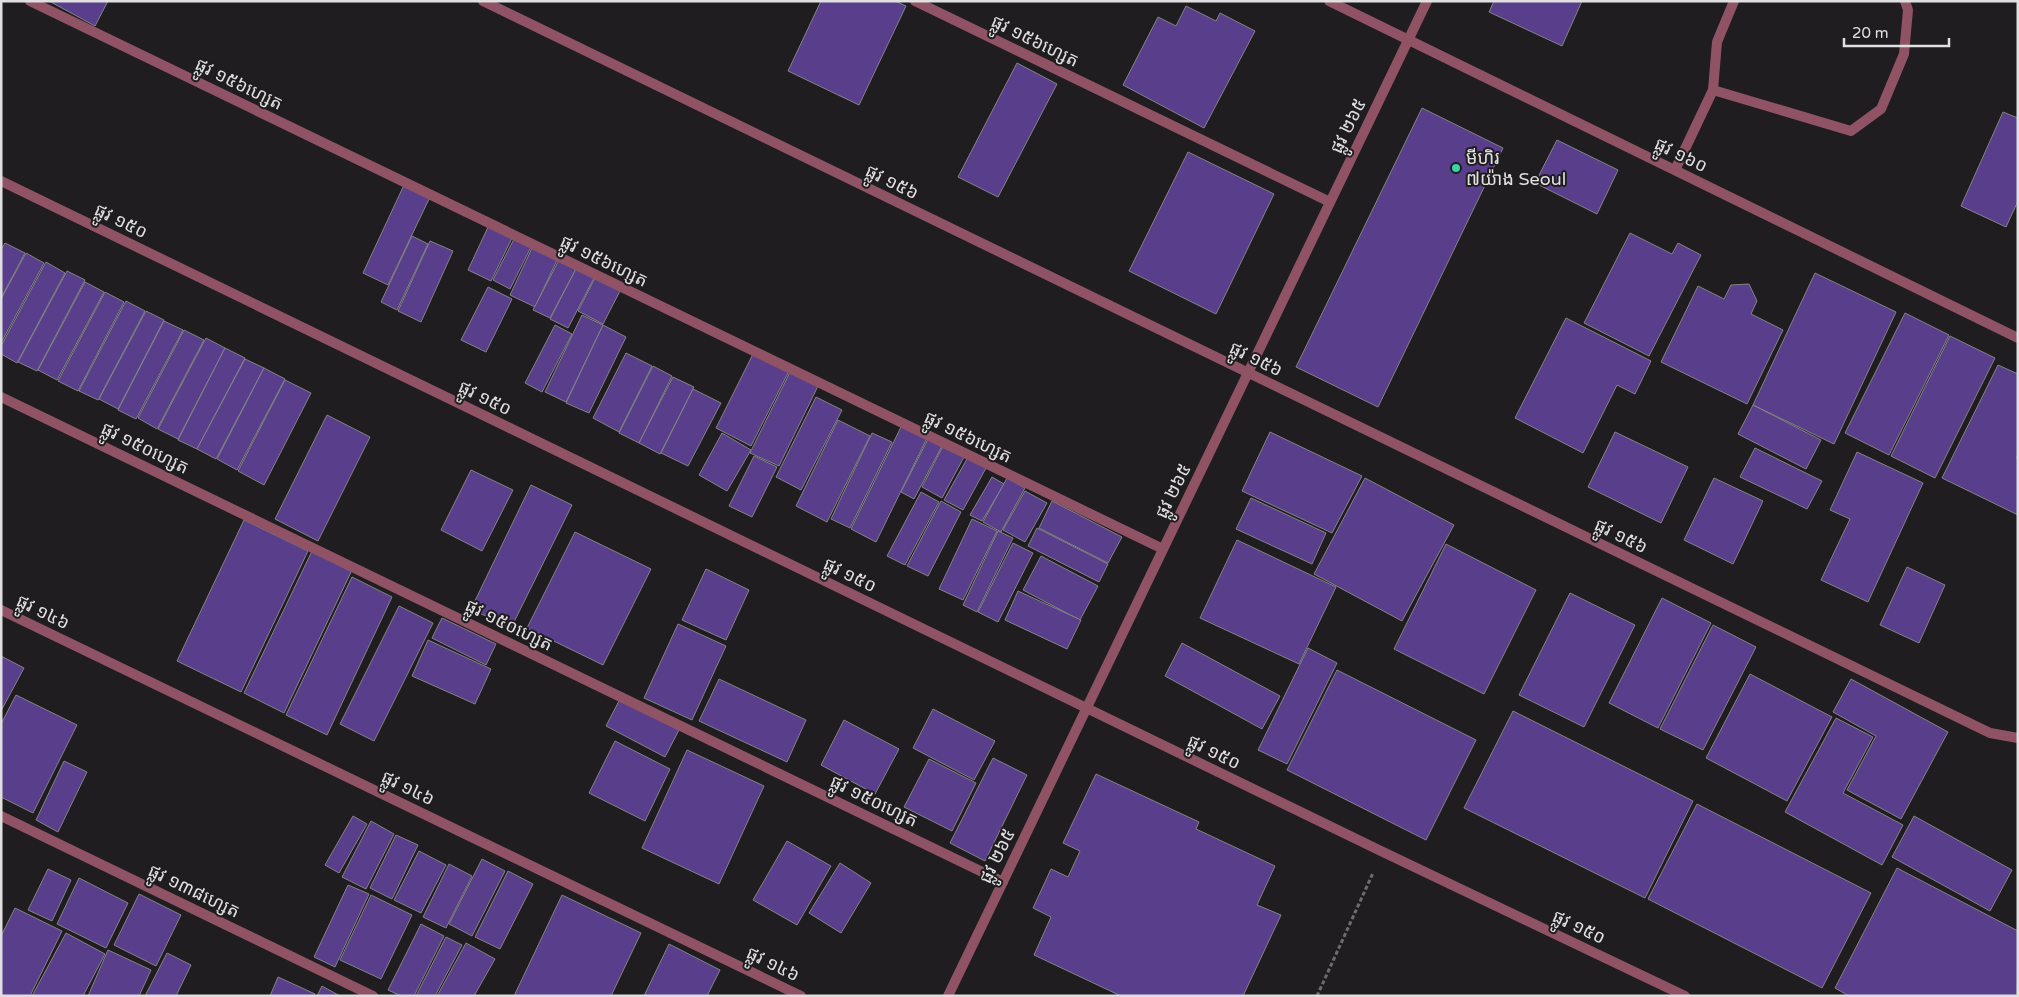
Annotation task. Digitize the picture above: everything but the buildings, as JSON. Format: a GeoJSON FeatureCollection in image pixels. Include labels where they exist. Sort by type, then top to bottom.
{"type":"FeatureCollection","features":[{"type":"Feature","properties":{"kind":"street","name":"ផ្លូវ ១៥៦ហ្សេត"},"geometry":{"type":"LineString","coordinates":[[30,1],[1163,549]]}},
{"type":"Feature","properties":{"kind":"street","name":"ផ្លូវ ១៥៦"},"geometry":{"type":"LineString","coordinates":[[483,1],[1981,729],[1990,733],[2018,738]]}},
{"type":"Feature","properties":{"kind":"street","name":"ផ្លូវ ១៥៦ហ្សេត"},"geometry":{"type":"LineString","coordinates":[[915,1],[1330,202]]}},
{"type":"Feature","properties":{"kind":"street","name":"ផ្លូវ ១៦០"},"geometry":{"type":"LineString","coordinates":[[1329,1],[2018,338]]}},
{"type":"Feature","properties":{"kind":"street","name":"ផ្លូវ ២៦៥"},"geometry":{"type":"LineString","coordinates":[[948,996],[1427,1]]}},
{"type":"Feature","properties":{"kind":"street"},"geometry":{"type":"LineString","coordinates":[[1675,170],[1713,90],[1717,42],[1734,1]]}},
{"type":"Feature","properties":{"kind":"street"},"geometry":{"type":"LineString","coordinates":[[1713,90],[1851,131],[1881,109],[1904,54],[1908,10],[1905,1]]}},
{"type":"Feature","properties":{"kind":"street","name":"ផ្លូវ ១៥០"},"geometry":{"type":"LineString","coordinates":[[1,181],[1383,852],[1684,996]]}},
{"type":"Feature","properties":{"kind":"street","name":"ផ្លូវ ១៥០ហ្សេត"},"geometry":{"type":"LineString","coordinates":[[1,397],[1003,882]]}},
{"type":"Feature","properties":{"kind":"street","name":"ផ្លូវ ១៤៦"},"geometry":{"type":"LineString","coordinates":[[1,610],[801,996]]}},
{"type":"Feature","properties":{"kind":"street","name":"ផ្លូវ ១៣៨ហ្សេត"},"geometry":{"type":"LineString","coordinates":[[1,816],[373,996]]}},
{"type":"Feature","properties":{"kind":"path"},"geometry":{"type":"LineString","coordinates":[[1317,996],[1383,852]]}},
{"type":"Feature","properties":{"kind":"place","name":"មីហិរ ៧យ៉ាង Seoul"},"geometry":{"type":"Point","coordinates":[1456,168]}}]}
